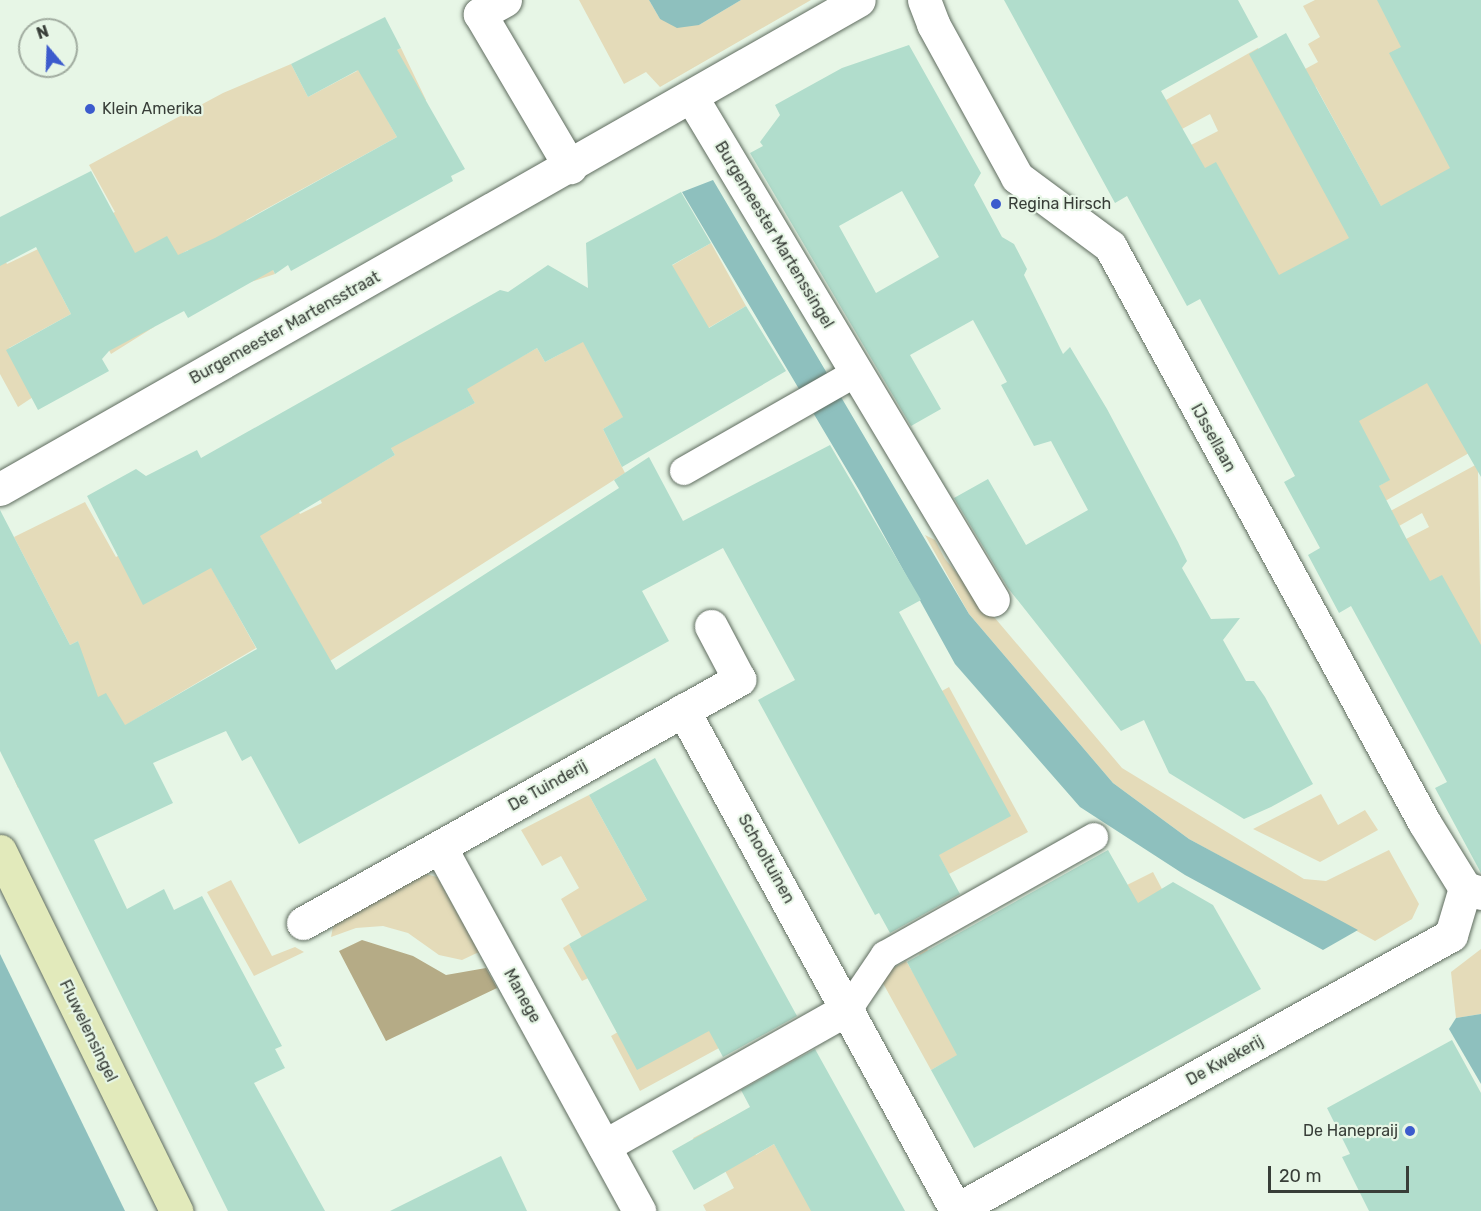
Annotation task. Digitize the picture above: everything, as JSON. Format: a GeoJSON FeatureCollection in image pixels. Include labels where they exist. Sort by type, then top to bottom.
{"type":"FeatureCollection","features":[{"type":"Feature","properties":{"kind":"main road","name":"Fluwelensingel"},"geometry":{"type":"LineString","coordinates":[[0,851],[176,1211]]}},
{"type":"Feature","properties":{"kind":"street"},"geometry":{"type":"LineString","coordinates":[[493,7],[570,167],[859,0]]}},
{"type":"Feature","properties":{"kind":"street","name":"IJssellaan"},"geometry":{"type":"LineString","coordinates":[[924,0],[933,24],[1017,177],[1110,246],[1473,891]]}},
{"type":"Feature","properties":{"kind":"street","name":"Burgemeester Martenssingel"},"geometry":{"type":"LineString","coordinates":[[692,98],[847,378],[993,600]]}},
{"type":"Feature","properties":{"kind":"street","name":"Burgemeester Martensstraat"},"geometry":{"type":"LineString","coordinates":[[0,489],[570,167]]}},
{"type":"Feature","properties":{"kind":"street","name":"De Tuinderij"},"geometry":{"type":"LineString","coordinates":[[303,923],[739,679],[711,626]]}},
{"type":"Feature","properties":{"kind":"street","name":"Schooltuinen"},"geometry":{"type":"LineString","coordinates":[[683,710],[849,1008],[956,1210]]}},
{"type":"Feature","properties":{"kind":"street","name":"Manege"},"geometry":{"type":"LineString","coordinates":[[440,847],[639,1211]]}},
{"type":"Feature","properties":{"kind":"street","name":"De Kwekerij"},"geometry":{"type":"LineString","coordinates":[[956,1210],[1451,935],[1473,891]]}},
{"type":"Feature","properties":{"kind":"street"},"geometry":{"type":"LineString","coordinates":[[604,1146],[849,1008]]}},
{"type":"Feature","properties":{"kind":"lane"},"geometry":{"type":"LineString","coordinates":[[684,471],[847,378]]}},
{"type":"Feature","properties":{"kind":"lane"},"geometry":{"type":"LineString","coordinates":[[849,1008],[885,955],[1094,837]]}},
{"type":"Feature","properties":{"kind":"shaded area"},"geometry":{"type":"Polygon","coordinates":[[[579,0],[649,0],[660,19],[699,25],[741,0],[811,0],[660,87],[646,72],[624,84],[579,0]]]}},
{"type":"Feature","properties":{"kind":"shaded area"},"geometry":{"type":"Polygon","coordinates":[[[1315,0],[1378,0],[1468,118],[1481,248],[1481,390],[1316,87],[1294,75],[1318,62],[1308,44],[1320,37],[1303,6],[1315,0]]]}},
{"type":"Feature","properties":{"kind":"shaded area"},"geometry":{"type":"Polygon","coordinates":[[[347,37],[364,67],[401,48],[426,100],[388,121],[397,137],[246,220],[275,274],[212,295],[188,250],[178,256],[154,327],[111,354],[86,308],[60,293],[71,314],[9,348],[36,395],[18,407],[0,374],[0,252],[7,264],[115,212],[89,165],[223,93],[291,64],[308,97],[357,71],[340,39],[347,37]]]}},
{"type":"Feature","properties":{"kind":"shaded area"},"geometry":{"type":"Polygon","coordinates":[[[1258,48],[1469,453],[1366,512],[1358,498],[1389,480],[1185,181],[1191,145],[1218,131],[1210,114],[1182,129],[1134,118],[1258,48]]]}},
{"type":"Feature","properties":{"kind":"shaded area"},"geometry":{"type":"Polygon","coordinates":[[[711,243],[746,306],[681,344],[627,415],[603,429],[625,473],[330,661],[257,531],[297,508],[300,514],[322,503],[308,476],[366,472],[395,455],[388,443],[442,401],[450,416],[475,403],[466,388],[537,348],[545,362],[562,353],[560,330],[711,243]]]}},
{"type":"Feature","properties":{"kind":"shaded area"},"geometry":{"type":"Polygon","coordinates":[[[1481,462],[1478,473],[1481,646],[1411,595],[1406,539],[1429,527],[1422,513],[1399,526],[1359,528],[1481,462]]]}},
{"type":"Feature","properties":{"kind":"shaded area"},"geometry":{"type":"Polygon","coordinates":[[[85,502],[116,557],[190,515],[201,549],[256,648],[124,726],[90,753],[18,788],[15,781],[76,749],[60,718],[107,695],[92,700],[78,641],[70,645],[14,537],[85,502]]]}},
{"type":"Feature","properties":{"kind":"shaded area"},"geometry":{"type":"Polygon","coordinates":[[[925,535],[935,540],[945,559],[1122,768],[1304,879],[1326,881],[1389,850],[1419,904],[1412,919],[1375,941],[1189,839],[1113,783],[969,614],[925,535]]]}},
{"type":"Feature","properties":{"kind":"shaded area"},"geometry":{"type":"Polygon","coordinates":[[[949,687],[1028,832],[949,874],[909,801],[910,709],[949,687]]]}},
{"type":"Feature","properties":{"kind":"shaded area"},"geometry":{"type":"Polygon","coordinates":[[[1321,794],[1338,825],[1365,810],[1378,830],[1320,862],[1253,829],[1321,794]]]}},
{"type":"Feature","properties":{"kind":"shaded area"},"geometry":{"type":"Polygon","coordinates":[[[589,795],[647,900],[719,1048],[640,1091],[611,1036],[651,1013],[601,972],[582,981],[563,948],[569,944],[580,963],[592,956],[561,899],[579,888],[561,856],[542,866],[521,830],[589,795]]]}},
{"type":"Feature","properties":{"kind":"shaded area"},"geometry":{"type":"Polygon","coordinates":[[[1153,872],[1162,889],[1090,982],[931,1070],[879,976],[906,961],[917,979],[929,972],[919,954],[927,949],[943,977],[1153,872]]]}},
{"type":"Feature","properties":{"kind":"shaded area"},"geometry":{"type":"Polygon","coordinates":[[[426,874],[437,877],[479,952],[462,960],[439,955],[408,933],[383,926],[356,928],[331,937],[334,922],[426,874]]]}},
{"type":"Feature","properties":{"kind":"shaded area"},"geometry":{"type":"Polygon","coordinates":[[[231,880],[272,956],[295,947],[304,952],[254,976],[207,892],[231,880]]]}},
{"type":"Feature","properties":{"kind":"shaded area"},"geometry":{"type":"Polygon","coordinates":[[[362,940],[413,956],[446,975],[486,968],[497,988],[386,1041],[339,951],[362,940]]]}},
{"type":"Feature","properties":{"kind":"shaded area"},"geometry":{"type":"Polygon","coordinates":[[[1481,949],[1481,1014],[1456,1018],[1451,972],[1481,949]]]}},
{"type":"Feature","properties":{"kind":"shaded area"},"geometry":{"type":"Polygon","coordinates":[[[735,1116],[756,1155],[774,1144],[813,1211],[706,1211],[703,1205],[734,1188],[723,1167],[713,1172],[693,1138],[735,1116]]]}},
{"type":"Feature","properties":{"kind":"water"},"geometry":{"type":"Polygon","coordinates":[[[649,0],[741,0],[699,25],[677,28],[660,19],[649,0]]]}},
{"type":"Feature","properties":{"kind":"water"},"geometry":{"type":"Polygon","coordinates":[[[713,180],[969,614],[1113,783],[1189,839],[1358,930],[1323,950],[1185,875],[1080,807],[955,664],[859,490],[682,192],[713,180]]]}},
{"type":"Feature","properties":{"kind":"water"},"geometry":{"type":"Polygon","coordinates":[[[0,954],[125,1211],[0,1211],[0,954]]]}},
{"type":"Feature","properties":{"kind":"water"},"geometry":{"type":"Polygon","coordinates":[[[1481,1014],[1481,1084],[1449,1029],[1456,1018],[1481,1014]]]}},
{"type":"Feature","properties":{"kind":"building"},"geometry":{"type":"Polygon","coordinates":[[[1004,0],[1238,0],[1258,37],[1161,91],[1205,168],[1216,162],[1279,275],[1349,238],[1249,54],[1286,33],[1381,206],[1450,168],[1389,53],[1401,47],[1377,0],[1481,0],[1481,477],[1427,383],[1359,421],[1390,480],[1379,486],[1406,538],[1430,581],[1442,575],[1481,645],[1481,873],[1435,788],[1447,782],[1415,723],[1351,606],[1339,613],[1308,555],[1320,548],[1284,482],[1295,476],[1200,299],[1187,306],[1127,196],[1115,203],[1004,0]]]}},
{"type":"Feature","properties":{"kind":"building"},"geometry":{"type":"Polygon","coordinates":[[[385,17],[401,48],[397,50],[465,169],[451,176],[453,181],[291,271],[288,265],[275,274],[273,270],[188,318],[184,311],[109,351],[102,359],[109,371],[38,410],[6,350],[71,314],[36,247],[0,266],[0,217],[91,171],[135,253],[167,236],[178,255],[215,238],[397,137],[358,70],[308,97],[291,64],[385,17]]]}},
{"type":"Feature","properties":{"kind":"building"},"geometry":{"type":"Polygon","coordinates":[[[909,45],[981,173],[974,185],[1002,237],[1014,244],[1027,269],[1024,275],[1063,354],[1070,347],[1107,409],[1178,542],[1187,561],[1182,568],[1211,619],[1240,618],[1223,640],[1246,681],[1254,681],[1265,697],[1313,784],[1244,819],[1169,773],[1144,720],[1121,731],[1008,588],[954,498],[988,479],[1026,545],[1088,510],[1051,441],[1034,446],[1001,385],[1007,382],[973,320],[910,355],[941,409],[911,426],[750,153],[763,146],[760,142],[780,115],[775,105],[842,68],[909,45]],[[902,191],[839,226],[876,293],[939,257],[902,191]]]}},
{"type":"Feature","properties":{"kind":"building"},"geometry":{"type":"Polygon","coordinates":[[[681,192],[711,243],[672,265],[709,328],[746,306],[786,371],[622,467],[603,429],[623,417],[583,342],[545,362],[537,348],[467,389],[475,403],[391,448],[395,455],[260,536],[336,670],[619,488],[614,480],[649,457],[683,521],[830,445],[921,600],[899,612],[1011,816],[939,855],[960,894],[890,933],[879,913],[875,915],[758,700],[795,680],[723,548],[642,591],[669,641],[299,844],[251,756],[242,761],[226,731],[153,763],[173,803],[94,840],[127,909],[164,889],[174,910],[202,896],[282,1046],[275,1049],[285,1068],[254,1083],[325,1211],[228,1211],[0,751],[0,510],[70,645],[78,641],[98,697],[106,693],[125,725],[257,649],[211,568],[143,605],[87,496],[136,469],[146,476],[197,450],[201,458],[500,290],[508,292],[548,265],[588,288],[586,243],[681,192]]]}},
{"type":"Feature","properties":{"kind":"building"},"geometry":{"type":"Polygon","coordinates":[[[655,758],[797,1016],[723,1057],[709,1031],[637,1070],[569,944],[647,900],[589,795],[655,758]]]}},
{"type":"Feature","properties":{"kind":"building"},"geometry":{"type":"Polygon","coordinates":[[[1108,850],[1138,903],[1173,882],[1213,905],[1261,989],[974,1148],[931,1070],[957,1055],[907,962],[1108,850]]]}},
{"type":"Feature","properties":{"kind":"building","name":"De Hanepraij"},"geometry":{"type":"Polygon","coordinates":[[[1452,1040],[1481,1093],[1481,1211],[1369,1211],[1342,1157],[1350,1154],[1327,1108],[1452,1040]]]}},
{"type":"Feature","properties":{"kind":"building"},"geometry":{"type":"Polygon","coordinates":[[[815,1049],[905,1211],[811,1211],[774,1144],[694,1190],[672,1151],[750,1107],[741,1090],[815,1049]]]}},
{"type":"Feature","properties":{"kind":"building"},"geometry":{"type":"Polygon","coordinates":[[[501,1156],[527,1211],[390,1211],[501,1156]]]}},
{"type":"Feature","properties":{"kind":"place","name":"Klein Amerika"},"geometry":{"type":"Point","coordinates":[90,109]}},
{"type":"Feature","properties":{"kind":"place","name":"Regina Hirsch"},"geometry":{"type":"Point","coordinates":[996,204]}},
{"type":"Feature","properties":{"kind":"place","name":"De Hanepraij"},"geometry":{"type":"Point","coordinates":[1410,1131]}}]}
